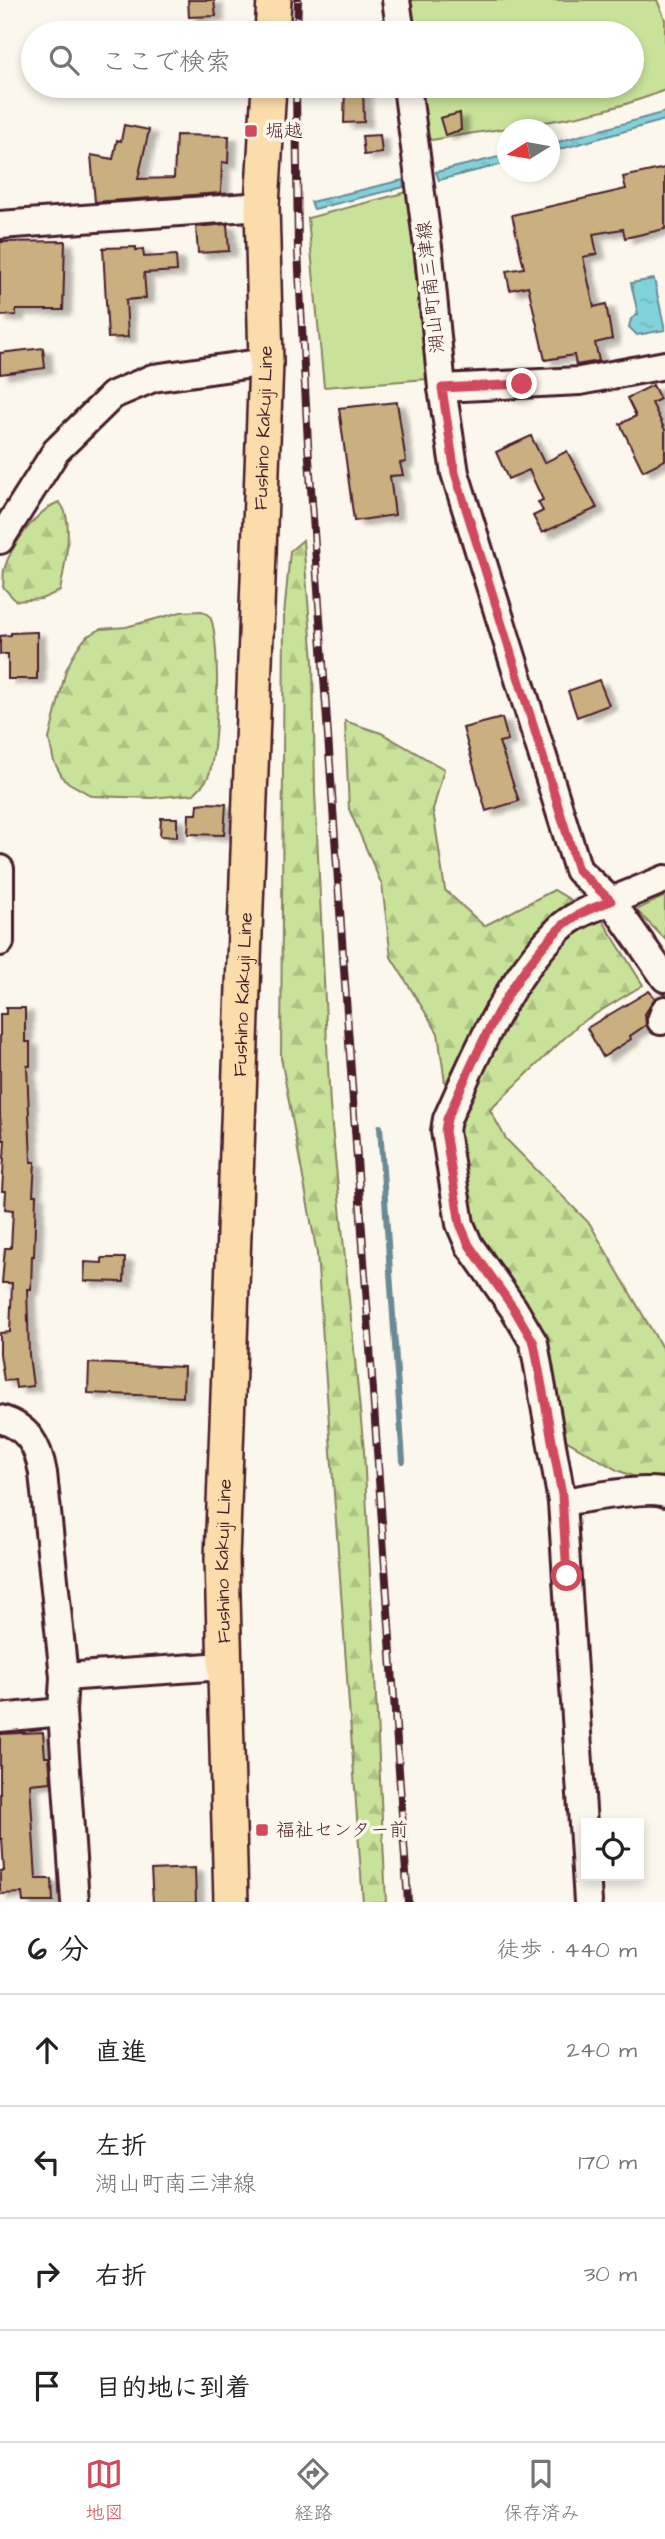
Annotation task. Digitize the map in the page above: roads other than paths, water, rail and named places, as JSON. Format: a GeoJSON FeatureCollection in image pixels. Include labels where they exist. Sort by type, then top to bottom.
{"type":"FeatureCollection","features":[{"type":"Feature","properties":{"kind":"main road"},"geometry":{"type":"LineString","coordinates":[[273,21],[274,0]]}},
{"type":"Feature","properties":{"kind":"main road","name":"Fushino Kakuji Line"},"geometry":{"type":"LineString","coordinates":[[230,1902],[222,1559],[266,362],[262,206],[268,98]]}},
{"type":"Feature","properties":{"kind":"street"},"geometry":{"type":"LineString","coordinates":[[397,0],[400,21]]}},
{"type":"Feature","properties":{"kind":"street","name":"湖山町南三津線"},"geometry":{"type":"LineString","coordinates":[[409,98],[429,255],[442,388],[455,473],[578,870],[611,901],[665,978]]}},
{"type":"Feature","properties":{"kind":"street"},"geometry":{"type":"LineString","coordinates":[[0,225],[262,206]]}},
{"type":"Feature","properties":{"kind":"street"},"geometry":{"type":"LineString","coordinates":[[0,540],[56,451],[113,395],[153,378],[266,362]]}},
{"type":"Feature","properties":{"kind":"street"},"geometry":{"type":"LineString","coordinates":[[442,388],[580,381],[665,365]]}},
{"type":"Feature","properties":{"kind":"street"},"geometry":{"type":"LineString","coordinates":[[0,869],[0,942]]}},
{"type":"Feature","properties":{"kind":"street"},"geometry":{"type":"LineString","coordinates":[[588,1902],[562,1502],[534,1343],[514,1309],[469,1245],[460,1224],[445,1131],[447,1119],[497,1012],[525,970],[560,928],[581,913],[665,878]]}},
{"type":"Feature","properties":{"kind":"street"},"geometry":{"type":"LineString","coordinates":[[0,1419],[21,1428],[32,1438],[40,1455],[64,1676],[62,1712],[75,1902]]}},
{"type":"Feature","properties":{"kind":"street"},"geometry":{"type":"LineString","coordinates":[[562,1502],[636,1493],[665,1493]]}},
{"type":"Feature","properties":{"kind":"street"},"geometry":{"type":"LineString","coordinates":[[64,1676],[223,1666]]}},
{"type":"Feature","properties":{"kind":"street"},"geometry":{"type":"LineString","coordinates":[[0,1718],[62,1712]]}},
{"type":"Feature","properties":{"kind":"water"},"geometry":{"type":"Polygon","coordinates":[[[665,112],[665,120],[560,149],[560,141],[665,112]]]}},
{"type":"Feature","properties":{"kind":"water"},"geometry":{"type":"Polygon","coordinates":[[[497,157],[497,166],[439,180],[436,172],[497,157]]]}},
{"type":"Feature","properties":{"kind":"water"},"geometry":{"type":"Polygon","coordinates":[[[403,180],[404,187],[314,209],[311,202],[403,180]]]}},
{"type":"Feature","properties":{"kind":"water"},"geometry":{"type":"Polygon","coordinates":[[[654,279],[665,330],[637,335],[629,327],[631,319],[638,314],[631,283],[654,279]]]}},
{"type":"Feature","properties":{"kind":"waterway"},"geometry":{"type":"LineString","coordinates":[[380,1127],[403,1461]]}},
{"type":"Feature","properties":{"kind":"railway"},"geometry":{"type":"LineString","coordinates":[[297,21],[298,0]]}},
{"type":"Feature","properties":{"kind":"railway"},"geometry":{"type":"LineString","coordinates":[[296,98],[298,251],[308,444],[408,1902]]}},
{"type":"Feature","properties":{"kind":"place","name":"堀越"},"geometry":{"type":"Point","coordinates":[251,131]}},
{"type":"Feature","properties":{"kind":"place","name":"福祉センター前"},"geometry":{"type":"Point","coordinates":[262,1830]}}]}
